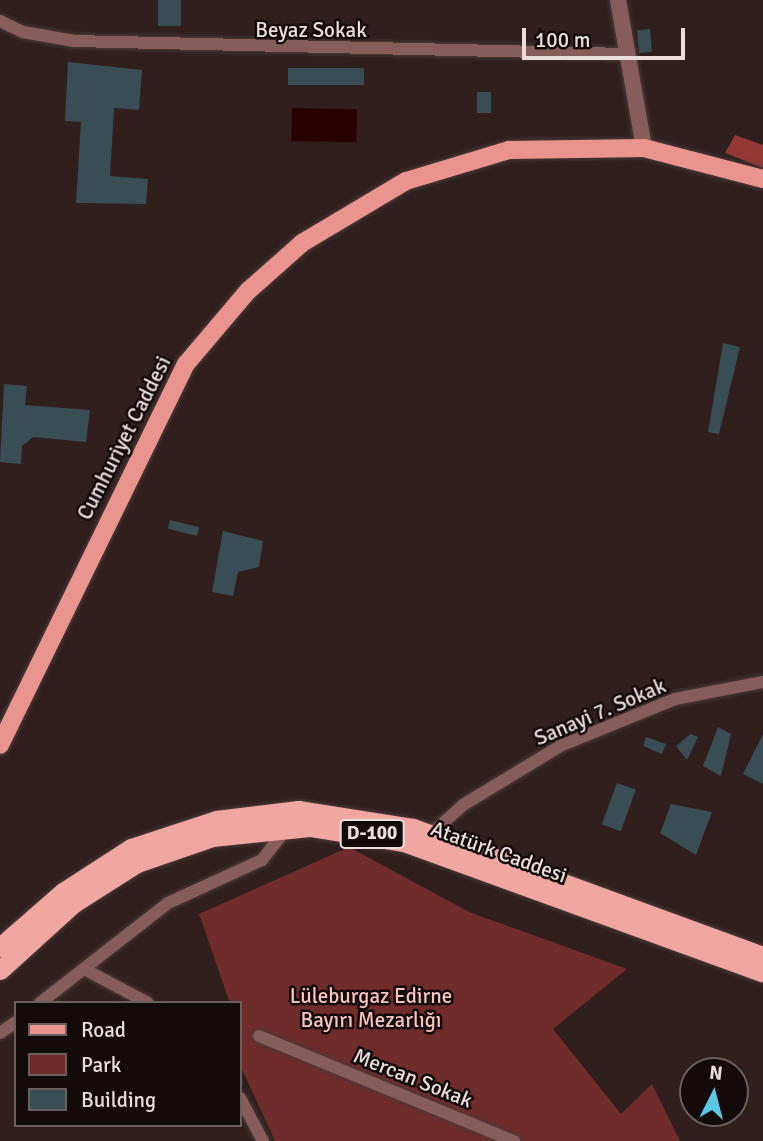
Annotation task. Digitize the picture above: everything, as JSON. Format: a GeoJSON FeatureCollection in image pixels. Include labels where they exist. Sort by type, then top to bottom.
{"type":"FeatureCollection","features":[{"type":"Feature","properties":{"kind":"highway","name":"Atatürk Caddesi"},"geometry":{"type":"LineString","coordinates":[[0,947],[94,869],[199,824],[319,811],[432,834],[763,956]]}},
{"type":"Feature","properties":{"kind":"highway","name":"Atatürk Caddesi"},"geometry":{"type":"LineString","coordinates":[[0,970],[74,903],[137,863],[195,841],[287,828],[357,831],[404,842],[763,973]]}},
{"type":"Feature","properties":{"kind":"main road","name":"Cumhuriyet Caddesi"},"geometry":{"type":"LineString","coordinates":[[0,745],[174,384],[217,324],[276,264],[349,213],[458,162],[569,145],[644,148],[763,178]]}},
{"type":"Feature","properties":{"kind":"street"},"geometry":{"type":"LineString","coordinates":[[618,0],[644,148]]}},
{"type":"Feature","properties":{"kind":"street","name":"Beyaz Sokak"},"geometry":{"type":"LineString","coordinates":[[0,21],[23,32],[74,41],[626,54]]}},
{"type":"Feature","properties":{"kind":"street","name":"Sanayi 7. Sokak"},"geometry":{"type":"LineString","coordinates":[[432,834],[463,806],[560,746],[675,699],[763,682]]}},
{"type":"Feature","properties":{"kind":"street"},"geometry":{"type":"LineString","coordinates":[[43,1001],[168,903],[262,860],[287,828]]}},
{"type":"Feature","properties":{"kind":"street"},"geometry":{"type":"LineString","coordinates":[[84,969],[144,1001]]}},
{"type":"Feature","properties":{"kind":"street","name":"Mercan Sokak"},"geometry":{"type":"LineString","coordinates":[[259,1036],[513,1141]]}},
{"type":"Feature","properties":{"kind":"street"},"geometry":{"type":"LineString","coordinates":[[242,1102],[263,1141]]}},
{"type":"Feature","properties":{"kind":"green space","name":"Lüleburgaz Edirne Bayırı Mezarlığı"},"geometry":{"type":"Polygon","coordinates":[[[349,847],[469,912],[627,969],[553,1029],[621,1114],[652,1084],[680,1141],[275,1141],[242,1069],[242,1001],[229,1001],[199,914],[349,847]]]}},
{"type":"Feature","properties":{"kind":"shaded area"},"geometry":{"type":"Polygon","coordinates":[[[292,108],[357,109],[356,142],[291,141],[292,108]]]}},
{"type":"Feature","properties":{"kind":"shaded area"},"geometry":{"type":"Polygon","coordinates":[[[735,135],[763,145],[763,168],[725,153],[735,135]]]}},
{"type":"Feature","properties":{"kind":"building"},"geometry":{"type":"Polygon","coordinates":[[[158,0],[181,0],[181,26],[158,26],[158,0]]]}},
{"type":"Feature","properties":{"kind":"building"},"geometry":{"type":"Polygon","coordinates":[[[650,29],[652,52],[639,53],[637,30],[650,29]]]}},
{"type":"Feature","properties":{"kind":"building"},"geometry":{"type":"Polygon","coordinates":[[[68,62],[142,70],[139,110],[114,108],[110,176],[148,179],[146,204],[76,203],[81,122],[65,121],[68,62]]]}},
{"type":"Feature","properties":{"kind":"building"},"geometry":{"type":"Polygon","coordinates":[[[288,68],[364,68],[364,85],[288,85],[288,68]]]}},
{"type":"Feature","properties":{"kind":"building"},"geometry":{"type":"Polygon","coordinates":[[[477,92],[491,92],[491,113],[477,113],[477,92]]]}},
{"type":"Feature","properties":{"kind":"building"},"geometry":{"type":"Polygon","coordinates":[[[723,343],[740,347],[719,434],[708,432],[723,343]]]}},
{"type":"Feature","properties":{"kind":"building"},"geometry":{"type":"Polygon","coordinates":[[[4,384],[27,386],[25,405],[90,410],[86,442],[33,437],[22,446],[21,464],[0,462],[4,384]]]}},
{"type":"Feature","properties":{"kind":"building"},"geometry":{"type":"Polygon","coordinates":[[[170,520],[199,527],[197,536],[168,529],[170,520]]]}},
{"type":"Feature","properties":{"kind":"building"},"geometry":{"type":"Polygon","coordinates":[[[223,531],[263,541],[259,567],[238,572],[233,596],[212,592],[223,531]]]}},
{"type":"Feature","properties":{"kind":"building"},"geometry":{"type":"Polygon","coordinates":[[[718,727],[731,734],[721,776],[703,766],[718,727]]]}},
{"type":"Feature","properties":{"kind":"building"},"geometry":{"type":"Polygon","coordinates":[[[691,734],[698,737],[687,760],[676,746],[691,734]]]}},
{"type":"Feature","properties":{"kind":"building"},"geometry":{"type":"Polygon","coordinates":[[[763,734],[763,784],[743,774],[763,734]]]}},
{"type":"Feature","properties":{"kind":"building"},"geometry":{"type":"Polygon","coordinates":[[[646,737],[666,744],[662,754],[643,746],[646,737]]]}},
{"type":"Feature","properties":{"kind":"building"},"geometry":{"type":"Polygon","coordinates":[[[617,783],[636,790],[621,831],[602,824],[617,783]]]}},
{"type":"Feature","properties":{"kind":"building"},"geometry":{"type":"Polygon","coordinates":[[[671,804],[712,812],[696,855],[660,833],[671,804]]]}}]}
